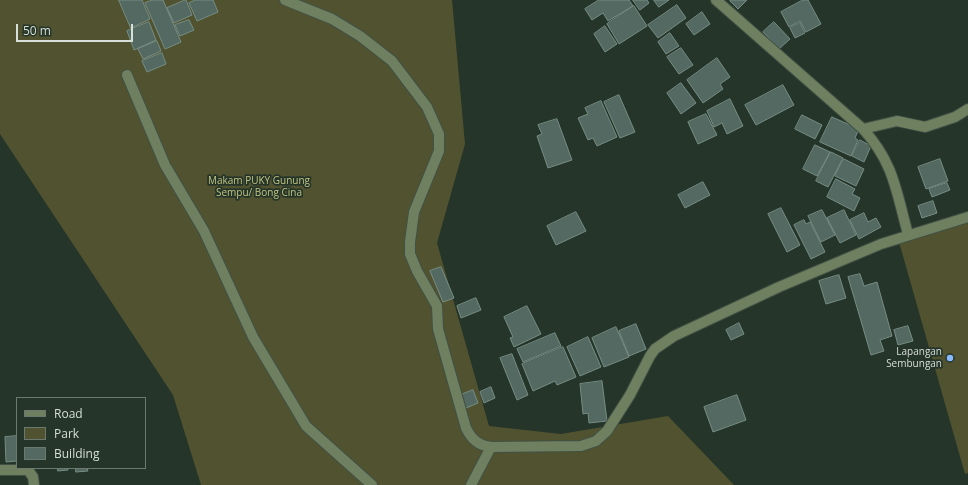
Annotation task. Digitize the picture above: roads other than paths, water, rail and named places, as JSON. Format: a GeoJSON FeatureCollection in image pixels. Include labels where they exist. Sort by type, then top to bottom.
{"type":"FeatureCollection","features":[{"type":"Feature","properties":{"kind":"street"},"geometry":{"type":"LineString","coordinates":[[286,0],[332,19],[360,36],[392,61],[427,107],[439,134],[439,151],[414,212],[410,254],[417,272],[438,310],[438,329],[466,428],[471,437],[478,443],[491,447],[581,446],[596,440],[607,431],[630,395],[655,349],[674,336],[779,287],[908,234],[968,216]]}},
{"type":"Feature","properties":{"kind":"street"},"geometry":{"type":"LineString","coordinates":[[716,0],[863,129],[876,143],[890,168],[908,234]]}},
{"type":"Feature","properties":{"kind":"street"},"geometry":{"type":"LineString","coordinates":[[127,75],[165,165],[204,231],[253,337],[306,426],[372,485]]}},
{"type":"Feature","properties":{"kind":"street"},"geometry":{"type":"LineString","coordinates":[[863,129],[897,121],[925,127],[955,117],[968,109]]}},
{"type":"Feature","properties":{"kind":"street"},"geometry":{"type":"LineString","coordinates":[[471,485],[491,447]]}},
{"type":"Feature","properties":{"kind":"street"},"geometry":{"type":"LineString","coordinates":[[0,470],[28,470],[34,477],[34,485]]}},
{"type":"Feature","properties":{"kind":"place","name":"Lapangan Sembungan"},"geometry":{"type":"Point","coordinates":[950,358]}},
{"type":"Feature","properties":{"kind":"park label","name":"Makam PUKY Gunung Sempu/ Bong Cina"},"geometry":{"type":"Point","coordinates":[259,186]}}]}
